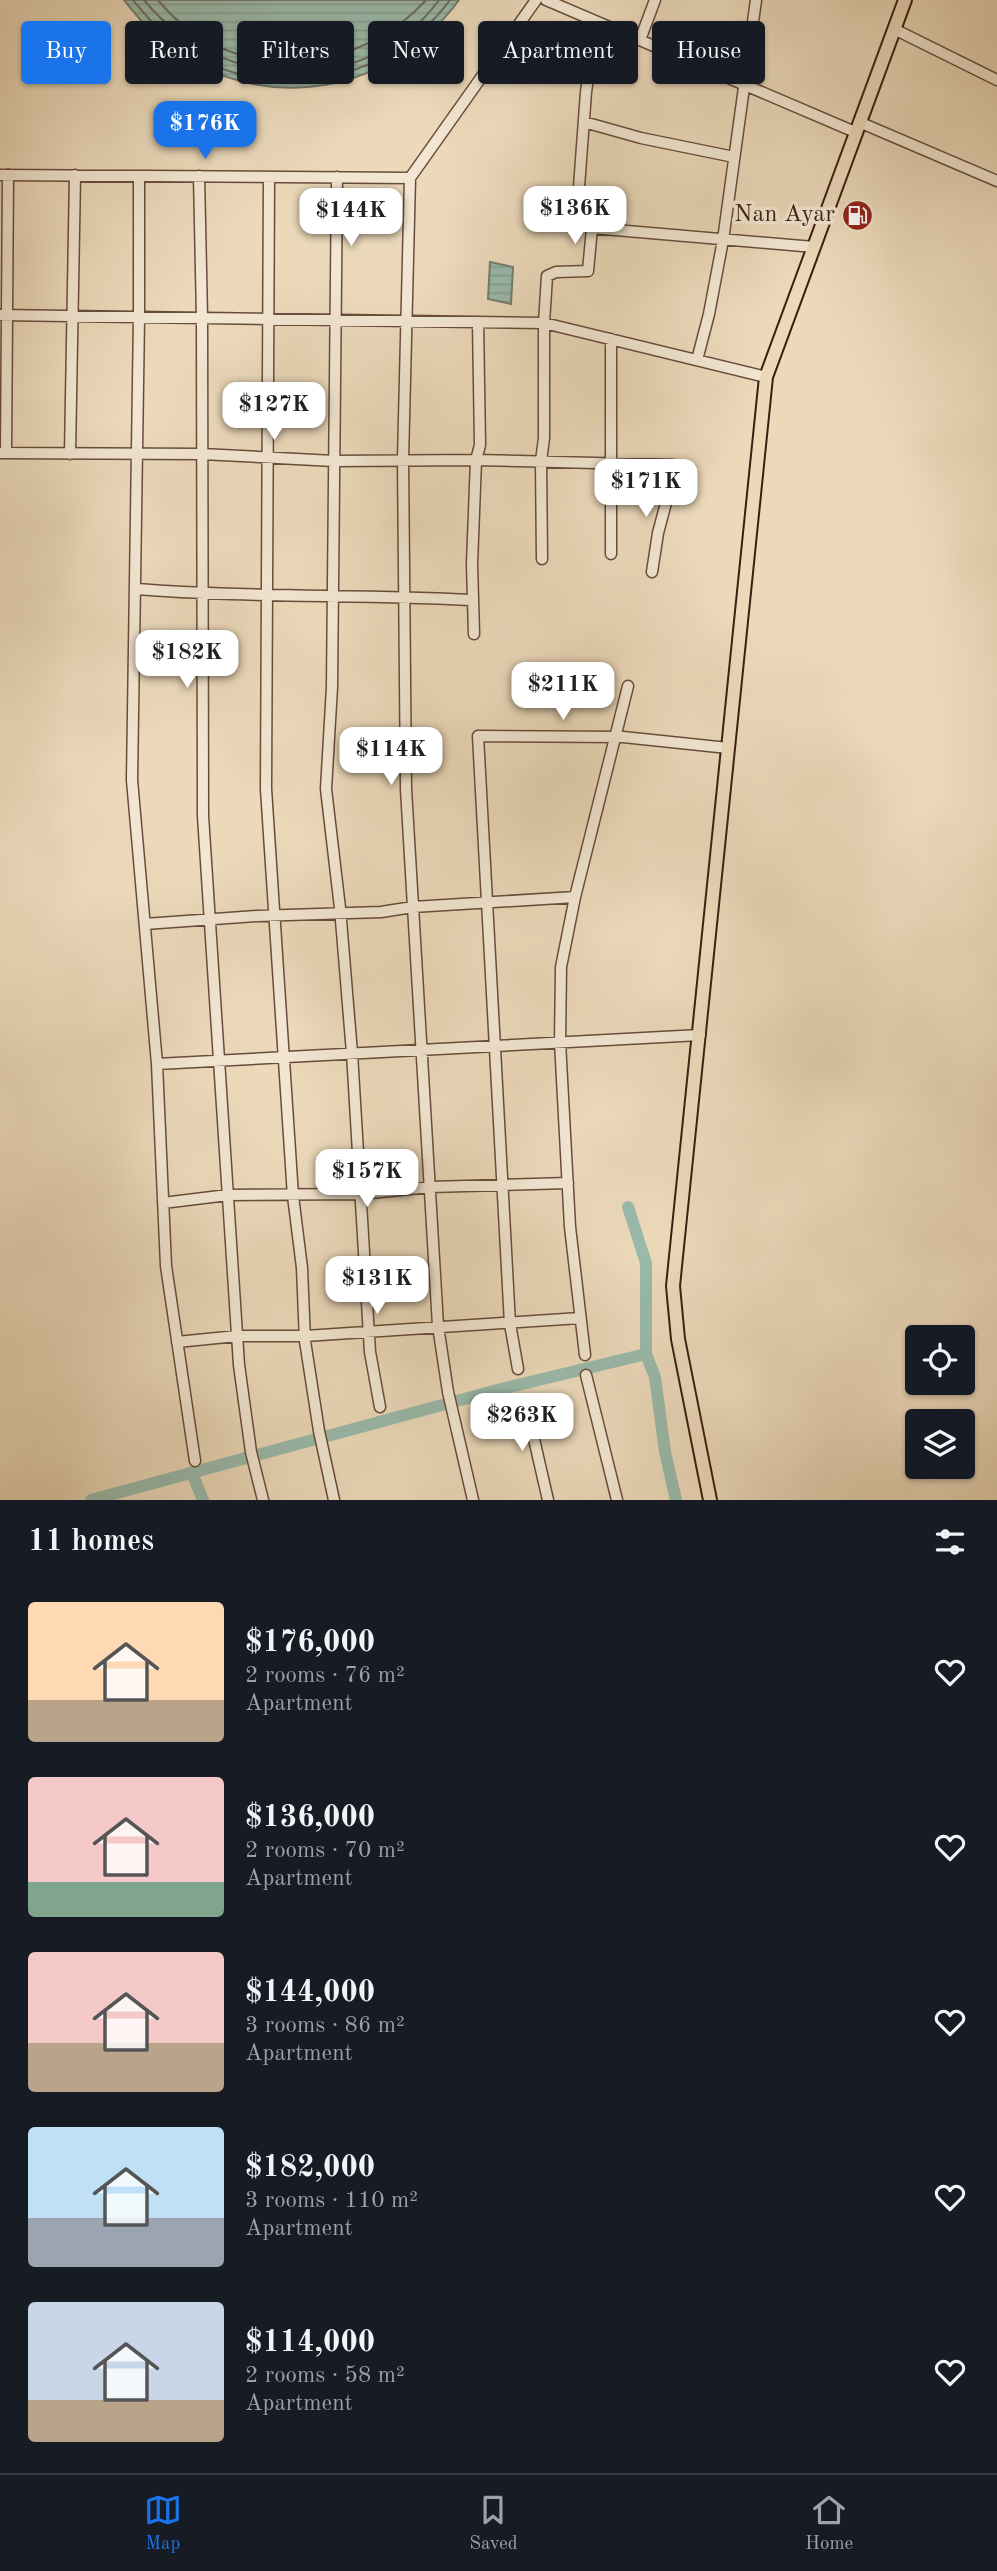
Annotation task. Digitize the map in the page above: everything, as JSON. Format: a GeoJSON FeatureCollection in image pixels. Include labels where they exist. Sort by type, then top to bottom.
{"type":"FeatureCollection","features":[{"type":"Feature","properties":{"kind":"main road"},"geometry":{"type":"LineString","coordinates":[[710,1500],[678,1339],[673,1286],[766,377],[905,0]]}},
{"type":"Feature","properties":{"kind":"street"},"geometry":{"type":"LineString","coordinates":[[473,1500],[448,1392],[438,1326],[406,789],[403,459],[410,178],[536,0]]}},
{"type":"Feature","properties":{"kind":"street"},"geometry":{"type":"LineString","coordinates":[[546,0],[594,21]]}},
{"type":"Feature","properties":{"kind":"street"},"geometry":{"type":"LineString","coordinates":[[655,0],[640,40],[745,85],[997,181]]}},
{"type":"Feature","properties":{"kind":"street"},"geometry":{"type":"LineString","coordinates":[[697,360],[723,240],[756,0]]}},
{"type":"Feature","properties":{"kind":"street"},"geometry":{"type":"LineString","coordinates":[[894,29],[996,76]]}},
{"type":"Feature","properties":{"kind":"street"},"geometry":{"type":"LineString","coordinates":[[579,187],[589,84]]}},
{"type":"Feature","properties":{"kind":"street"},"geometry":{"type":"LineString","coordinates":[[584,122],[641,138],[734,157]]}},
{"type":"Feature","properties":{"kind":"street"},"geometry":{"type":"LineString","coordinates":[[410,178],[4,175],[3,453],[202,454],[334,461],[476,460],[674,466],[652,572]]}},
{"type":"Feature","properties":{"kind":"street"},"geometry":{"type":"LineString","coordinates":[[70,454],[75,175]]}},
{"type":"Feature","properties":{"kind":"street"},"geometry":{"type":"LineString","coordinates":[[139,176],[132,780],[157,1064],[166,1266],[195,1461]]}},
{"type":"Feature","properties":{"kind":"street"},"geometry":{"type":"LineString","coordinates":[[199,176],[202,318],[203,816],[237,1336],[251,1452],[263,1500]]}},
{"type":"Feature","properties":{"kind":"street"},"geometry":{"type":"LineString","coordinates":[[269,177],[266,789],[305,1336],[319,1431],[334,1500]]}},
{"type":"Feature","properties":{"kind":"street"},"geometry":{"type":"LineString","coordinates":[[337,177],[332,687],[326,789],[341,913],[369,1332],[380,1407]]}},
{"type":"Feature","properties":{"kind":"street"},"geometry":{"type":"LineString","coordinates":[[542,558],[541,461],[544,438],[544,323],[547,276],[556,272],[588,271],[593,228],[814,247]]}},
{"type":"Feature","properties":{"kind":"street"},"geometry":{"type":"LineString","coordinates":[[4,315],[544,323],[766,377]]}},
{"type":"Feature","properties":{"kind":"street"},"geometry":{"type":"LineString","coordinates":[[474,634],[472,600],[476,460],[480,445],[478,322]]}},
{"type":"Feature","properties":{"kind":"street"},"geometry":{"type":"LineString","coordinates":[[611,339],[611,554]]}},
{"type":"Feature","properties":{"kind":"street"},"geometry":{"type":"LineString","coordinates":[[135,589],[202,594],[405,596],[472,600]]}},
{"type":"Feature","properties":{"kind":"street"},"geometry":{"type":"LineString","coordinates":[[585,1355],[568,1183],[560,1042],[561,967],[575,897],[628,686]]}},
{"type":"Feature","properties":{"kind":"street"},"geometry":{"type":"LineString","coordinates":[[518,1369],[510,1324],[485,904],[478,736],[615,738],[728,748]]}},
{"type":"Feature","properties":{"kind":"street"},"geometry":{"type":"LineString","coordinates":[[145,924],[575,897]]}},
{"type":"Feature","properties":{"kind":"street"},"geometry":{"type":"LineString","coordinates":[[157,1064],[700,1035]]}},
{"type":"Feature","properties":{"kind":"street"},"geometry":{"type":"LineString","coordinates":[[163,1203],[228,1195],[360,1194],[430,1187],[568,1183]]}},
{"type":"Feature","properties":{"kind":"street"},"geometry":{"type":"LineString","coordinates":[[177,1342],[237,1336],[305,1336],[580,1318]]}},
{"type":"Feature","properties":{"kind":"street"},"geometry":{"type":"LineString","coordinates":[[586,1375],[617,1500]]}},
{"type":"Feature","properties":{"kind":"street"},"geometry":{"type":"LineString","coordinates":[[526,1400],[548,1500]]}},
{"type":"Feature","properties":{"kind":"water"},"geometry":{"type":"Polygon","coordinates":[[[124,0],[459,0],[441,21],[368,21],[368,72],[354,77],[354,21],[237,21],[237,79],[223,75],[223,21],[142,21],[124,0]]]}},
{"type":"Feature","properties":{"kind":"water"},"geometry":{"type":"Polygon","coordinates":[[[256,84],[329,84],[326,85],[287,88],[256,84]]]}},
{"type":"Feature","properties":{"kind":"water"},"geometry":{"type":"Polygon","coordinates":[[[490,262],[513,267],[511,304],[488,299],[490,262]]]}},
{"type":"Feature","properties":{"kind":"waterway"},"geometry":{"type":"LineString","coordinates":[[628,1207],[646,1263],[646,1354],[655,1377],[665,1452],[676,1500]]}},
{"type":"Feature","properties":{"kind":"waterway"},"geometry":{"type":"LineString","coordinates":[[91,1500],[501,1389],[646,1354]]}},
{"type":"Feature","properties":{"kind":"waterway"},"geometry":{"type":"LineString","coordinates":[[192,1473],[203,1500]]}},
{"type":"Feature","properties":{"kind":"place","name":"Nan Ayar"},"geometry":{"type":"Point","coordinates":[858,215]}}]}
